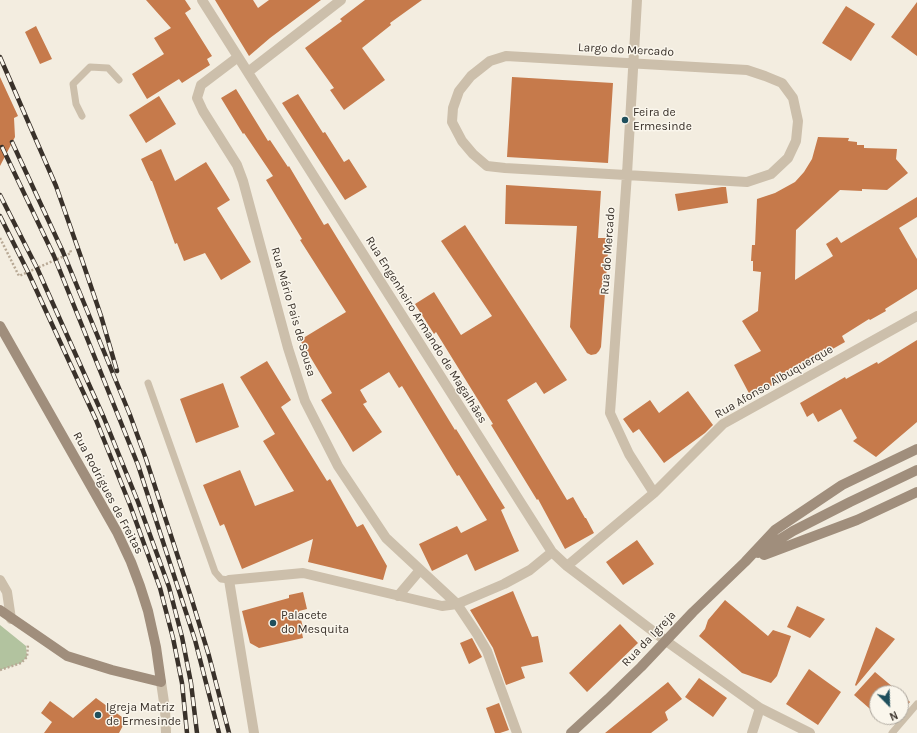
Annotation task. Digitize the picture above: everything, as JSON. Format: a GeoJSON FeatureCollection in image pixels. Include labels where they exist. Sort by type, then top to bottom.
{"type":"FeatureCollection","features":[{"type":"Feature","properties":{"kind":"main road","name":"Rua Rodrigues de Freitas"},"geometry":{"type":"LineString","coordinates":[[0,326],[117,532],[131,562],[148,612],[156,647],[161,682]]}},
{"type":"Feature","properties":{"kind":"main road","name":"Rua da Igreja"},"geometry":{"type":"LineString","coordinates":[[571,733],[608,699],[775,530],[842,486],[917,449]]}},
{"type":"Feature","properties":{"kind":"main road","name":"Rua da Igreja"},"geometry":{"type":"LineString","coordinates":[[745,562],[793,531],[917,470]]}},
{"type":"Feature","properties":{"kind":"main road","name":"Rua da Igreja"},"geometry":{"type":"LineString","coordinates":[[745,562],[857,520],[917,492]]}},
{"type":"Feature","properties":{"kind":"main road"},"geometry":{"type":"LineString","coordinates":[[0,610],[67,656],[112,670],[161,682]]}},
{"type":"Feature","properties":{"kind":"street","name":"Rua Engenheiro Armando de Magalhães"},"geometry":{"type":"LineString","coordinates":[[202,0],[552,552],[567,566],[666,641],[760,708],[810,733]]}},
{"type":"Feature","properties":{"kind":"street"},"geometry":{"type":"LineString","coordinates":[[248,72],[341,0]]}},
{"type":"Feature","properties":{"kind":"street","name":"Rua do Mercado"},"geometry":{"type":"LineString","coordinates":[[637,0],[627,174],[610,413],[629,454],[654,493]]}},
{"type":"Feature","properties":{"kind":"street","name":"Largo do Mercado"},"geometry":{"type":"LineString","coordinates":[[506,56],[747,70],[782,83],[793,98],[798,121],[796,141],[788,158],[771,174],[747,182],[627,174],[487,166],[473,154],[462,141],[452,122],[453,108],[459,91],[471,76],[490,61],[506,56]]}},
{"type":"Feature","properties":{"kind":"street","name":"Rua Mário Pais de Sousa"},"geometry":{"type":"LineString","coordinates":[[238,57],[201,84],[197,98],[203,111],[237,165],[243,181],[288,348],[305,401],[338,466],[386,538],[457,604],[487,651],[516,733]]}},
{"type":"Feature","properties":{"kind":"street","name":"Rua Afonso Albuquerque"},"geometry":{"type":"LineString","coordinates":[[567,566],[654,493],[723,424],[917,316]]}},
{"type":"Feature","properties":{"kind":"street"},"geometry":{"type":"LineString","coordinates":[[254,733],[228,580],[303,573],[442,606],[457,604],[504,584],[530,570],[552,552]]}},
{"type":"Feature","properties":{"kind":"street"},"geometry":{"type":"LineString","coordinates":[[398,596],[420,570]]}},
{"type":"Feature","properties":{"kind":"street"},"geometry":{"type":"LineString","coordinates":[[0,580],[7,592],[11,618]]}},
{"type":"Feature","properties":{"kind":"street","name":"Rua Rodrigues de Freitas"},"geometry":{"type":"LineString","coordinates":[[161,682],[165,708],[166,733]]}},
{"type":"Feature","properties":{"kind":"street"},"geometry":{"type":"LineString","coordinates":[[752,733],[760,708]]}},
{"type":"Feature","properties":{"kind":"lane"},"geometry":{"type":"LineString","coordinates":[[82,116],[76,104],[73,84],[90,67],[108,68],[119,80]]}},
{"type":"Feature","properties":{"kind":"lane"},"geometry":{"type":"LineString","coordinates":[[148,383],[215,572],[220,579],[228,580]]}},
{"type":"Feature","properties":{"kind":"lane"},"geometry":{"type":"LineString","coordinates":[[892,733],[917,704]]}},
{"type":"Feature","properties":{"kind":"path"},"geometry":{"type":"LineString","coordinates":[[0,238],[19,276],[46,262],[71,253],[70,249]]}},
{"type":"Feature","properties":{"kind":"path"},"geometry":{"type":"LineString","coordinates":[[0,670],[21,663],[26,657],[28,643]]}},
{"type":"Feature","properties":{"kind":"green space"},"geometry":{"type":"Polygon","coordinates":[[[0,625],[26,646],[27,657],[21,663],[0,670],[0,625]]]}},
{"type":"Feature","properties":{"kind":"building"},"geometry":{"type":"Polygon","coordinates":[[[146,0],[185,0],[191,9],[185,13],[212,56],[207,59],[210,65],[182,83],[179,79],[147,99],[132,74],[164,54],[154,38],[171,28],[146,0]]]}},
{"type":"Feature","properties":{"kind":"building"},"geometry":{"type":"Polygon","coordinates":[[[215,0],[253,0],[258,8],[269,0],[321,0],[270,38],[249,56],[215,0]]]}},
{"type":"Feature","properties":{"kind":"building"},"geometry":{"type":"Polygon","coordinates":[[[365,0],[422,0],[390,23],[391,25],[362,48],[385,80],[344,110],[330,90],[334,88],[305,48],[342,21],[340,19],[365,0]]]}},
{"type":"Feature","properties":{"kind":"building"},"geometry":{"type":"Polygon","coordinates":[[[917,2],[917,56],[891,37],[917,2]]]}},
{"type":"Feature","properties":{"kind":"building"},"geometry":{"type":"Polygon","coordinates":[[[846,6],[875,24],[851,61],[822,43],[846,6]]]}},
{"type":"Feature","properties":{"kind":"building"},"geometry":{"type":"Polygon","coordinates":[[[36,26],[52,59],[40,64],[25,32],[36,26]]]}},
{"type":"Feature","properties":{"kind":"building"},"geometry":{"type":"Polygon","coordinates":[[[0,77],[18,116],[14,118],[15,137],[0,166],[0,77]]]}},
{"type":"Feature","properties":{"kind":"building"},"geometry":{"type":"Polygon","coordinates":[[[512,77],[613,83],[608,163],[507,157],[512,77]]]}},
{"type":"Feature","properties":{"kind":"building"},"geometry":{"type":"Polygon","coordinates":[[[236,89],[268,141],[270,140],[288,167],[289,166],[324,225],[328,223],[455,430],[456,429],[505,508],[501,510],[519,551],[475,571],[467,554],[432,571],[419,544],[457,526],[461,533],[487,520],[459,475],[457,476],[402,386],[399,388],[389,372],[360,390],[367,402],[363,404],[382,432],[353,452],[321,400],[332,393],[300,340],[346,312],[300,240],[302,239],[266,180],[273,176],[244,133],[243,134],[221,98],[236,89]]]}},
{"type":"Feature","properties":{"kind":"building"},"geometry":{"type":"Polygon","coordinates":[[[298,94],[344,162],[349,159],[367,187],[345,200],[282,103],[298,94]]]}},
{"type":"Feature","properties":{"kind":"building"},"geometry":{"type":"Polygon","coordinates":[[[159,96],[176,124],[146,143],[129,115],[159,96]]]}},
{"type":"Feature","properties":{"kind":"building"},"geometry":{"type":"Polygon","coordinates":[[[818,137],[849,138],[848,141],[857,142],[857,145],[864,145],[864,148],[897,149],[896,159],[908,173],[887,190],[840,190],[796,230],[795,280],[833,256],[826,244],[837,237],[841,243],[917,197],[917,217],[899,228],[917,259],[917,289],[885,309],[886,311],[870,320],[869,319],[842,336],[845,342],[815,359],[816,361],[751,397],[734,365],[761,351],[742,321],[758,311],[761,272],[753,271],[753,261],[751,261],[752,245],[755,245],[757,199],[775,193],[795,182],[804,172],[812,159],[818,137]]]}},
{"type":"Feature","properties":{"kind":"building"},"geometry":{"type":"Polygon","coordinates":[[[161,149],[175,181],[206,162],[230,200],[217,208],[251,262],[221,280],[205,253],[184,261],[177,243],[175,244],[152,181],[141,159],[161,149]]]}},
{"type":"Feature","properties":{"kind":"building"},"geometry":{"type":"Polygon","coordinates":[[[506,185],[601,191],[598,238],[609,238],[601,347],[596,354],[591,355],[587,353],[570,327],[577,226],[505,224],[506,185]]]}},
{"type":"Feature","properties":{"kind":"building"},"geometry":{"type":"Polygon","coordinates":[[[726,187],[728,203],[678,211],[675,194],[726,187]]]}},
{"type":"Feature","properties":{"kind":"building"},"geometry":{"type":"Polygon","coordinates":[[[465,225],[567,380],[544,394],[536,382],[507,400],[567,500],[573,497],[594,533],[565,549],[538,499],[537,500],[491,425],[493,424],[436,332],[434,334],[415,304],[434,292],[461,335],[492,316],[441,241],[465,225]]]}},
{"type":"Feature","properties":{"kind":"building"},"geometry":{"type":"Polygon","coordinates":[[[917,340],[917,422],[876,457],[853,441],[857,438],[841,409],[818,422],[813,413],[807,417],[800,403],[845,377],[846,379],[877,362],[878,364],[917,340]]]}},
{"type":"Feature","properties":{"kind":"building"},"geometry":{"type":"Polygon","coordinates":[[[267,361],[291,400],[281,407],[327,481],[330,479],[357,527],[363,524],[387,566],[383,580],[308,562],[313,539],[242,569],[224,524],[220,526],[203,485],[240,470],[255,506],[294,491],[263,441],[275,434],[240,377],[267,361]]]}},
{"type":"Feature","properties":{"kind":"building"},"geometry":{"type":"Polygon","coordinates":[[[223,383],[239,427],[196,443],[180,399],[223,383]]]}},
{"type":"Feature","properties":{"kind":"building"},"geometry":{"type":"Polygon","coordinates":[[[688,391],[713,425],[705,433],[664,463],[639,429],[633,433],[623,419],[650,400],[659,413],[688,391]]]}},
{"type":"Feature","properties":{"kind":"building"},"geometry":{"type":"Polygon","coordinates":[[[637,540],[654,564],[623,585],[606,562],[637,540]]]}},
{"type":"Feature","properties":{"kind":"building"},"geometry":{"type":"Polygon","coordinates":[[[513,591],[532,637],[538,636],[543,662],[521,667],[525,678],[506,685],[493,648],[470,610],[513,591]]]}},
{"type":"Feature","properties":{"kind":"building","name":"Palacete do Mesquita"},"geometry":{"type":"Polygon","coordinates":[[[303,592],[307,609],[299,611],[304,632],[302,633],[303,638],[259,648],[250,643],[242,611],[289,598],[289,595],[303,592]]]}},
{"type":"Feature","properties":{"kind":"building"},"geometry":{"type":"Polygon","coordinates":[[[725,600],[768,636],[773,630],[791,636],[777,676],[771,683],[742,673],[699,636],[705,629],[708,620],[725,600]]]}},
{"type":"Feature","properties":{"kind":"building"},"geometry":{"type":"Polygon","coordinates":[[[797,606],[825,619],[810,638],[787,627],[797,606]]]}},
{"type":"Feature","properties":{"kind":"building"},"geometry":{"type":"Polygon","coordinates":[[[620,624],[638,643],[587,692],[569,673],[620,624]]]}},
{"type":"Feature","properties":{"kind":"building"},"geometry":{"type":"Polygon","coordinates":[[[876,627],[895,639],[856,686],[855,685],[876,627]]]}},
{"type":"Feature","properties":{"kind":"building"},"geometry":{"type":"Polygon","coordinates":[[[472,638],[482,657],[469,664],[460,643],[472,638]]]}},
{"type":"Feature","properties":{"kind":"building"},"geometry":{"type":"Polygon","coordinates":[[[809,669],[841,692],[818,725],[786,704],[809,669]]]}},
{"type":"Feature","properties":{"kind":"building"},"geometry":{"type":"Polygon","coordinates":[[[875,672],[890,685],[869,685],[869,708],[854,695],[875,672]]]}},
{"type":"Feature","properties":{"kind":"building"},"geometry":{"type":"Polygon","coordinates":[[[699,678],[727,698],[713,717],[685,697],[699,678]]]}},
{"type":"Feature","properties":{"kind":"building"},"geometry":{"type":"Polygon","coordinates":[[[668,682],[682,699],[665,712],[668,720],[651,733],[605,733],[668,682]]]}},
{"type":"Feature","properties":{"kind":"building","name":"Igreja Matriz de Ermesinde"},"geometry":{"type":"Polygon","coordinates":[[[96,698],[126,720],[119,733],[44,733],[52,722],[41,713],[50,701],[73,718],[96,698]]]}},
{"type":"Feature","properties":{"kind":"building"},"geometry":{"type":"Polygon","coordinates":[[[499,703],[509,730],[495,733],[486,708],[499,703]]]}},
{"type":"Feature","properties":{"kind":"railway"},"geometry":{"type":"LineString","coordinates":[[0,57],[56,186],[101,316],[117,371]]}},
{"type":"Feature","properties":{"kind":"railway"},"geometry":{"type":"LineString","coordinates":[[12,142],[63,252],[130,415],[191,597],[209,656],[229,733]]}},
{"type":"Feature","properties":{"kind":"railway"},"geometry":{"type":"LineString","coordinates":[[2,147],[54,256],[138,465],[195,640],[219,733]]}},
{"type":"Feature","properties":{"kind":"railway"},"geometry":{"type":"LineString","coordinates":[[0,195],[37,268],[104,418],[138,502],[169,587],[182,637],[191,683],[197,733]]}},
{"type":"Feature","properties":{"kind":"railway"},"geometry":{"type":"LineString","coordinates":[[0,216],[28,272],[96,420],[130,505],[160,588],[173,638],[182,683],[187,733]]}},
{"type":"Feature","properties":{"kind":"place","name":"Feira de Ermesinde"},"geometry":{"type":"Point","coordinates":[625,120]}},
{"type":"Feature","properties":{"kind":"place","name":"Palacete do Mesquita"},"geometry":{"type":"Point","coordinates":[273,623]}},
{"type":"Feature","properties":{"kind":"place","name":"Igreja Matriz de Ermesinde"},"geometry":{"type":"Point","coordinates":[98,715]}}]}
